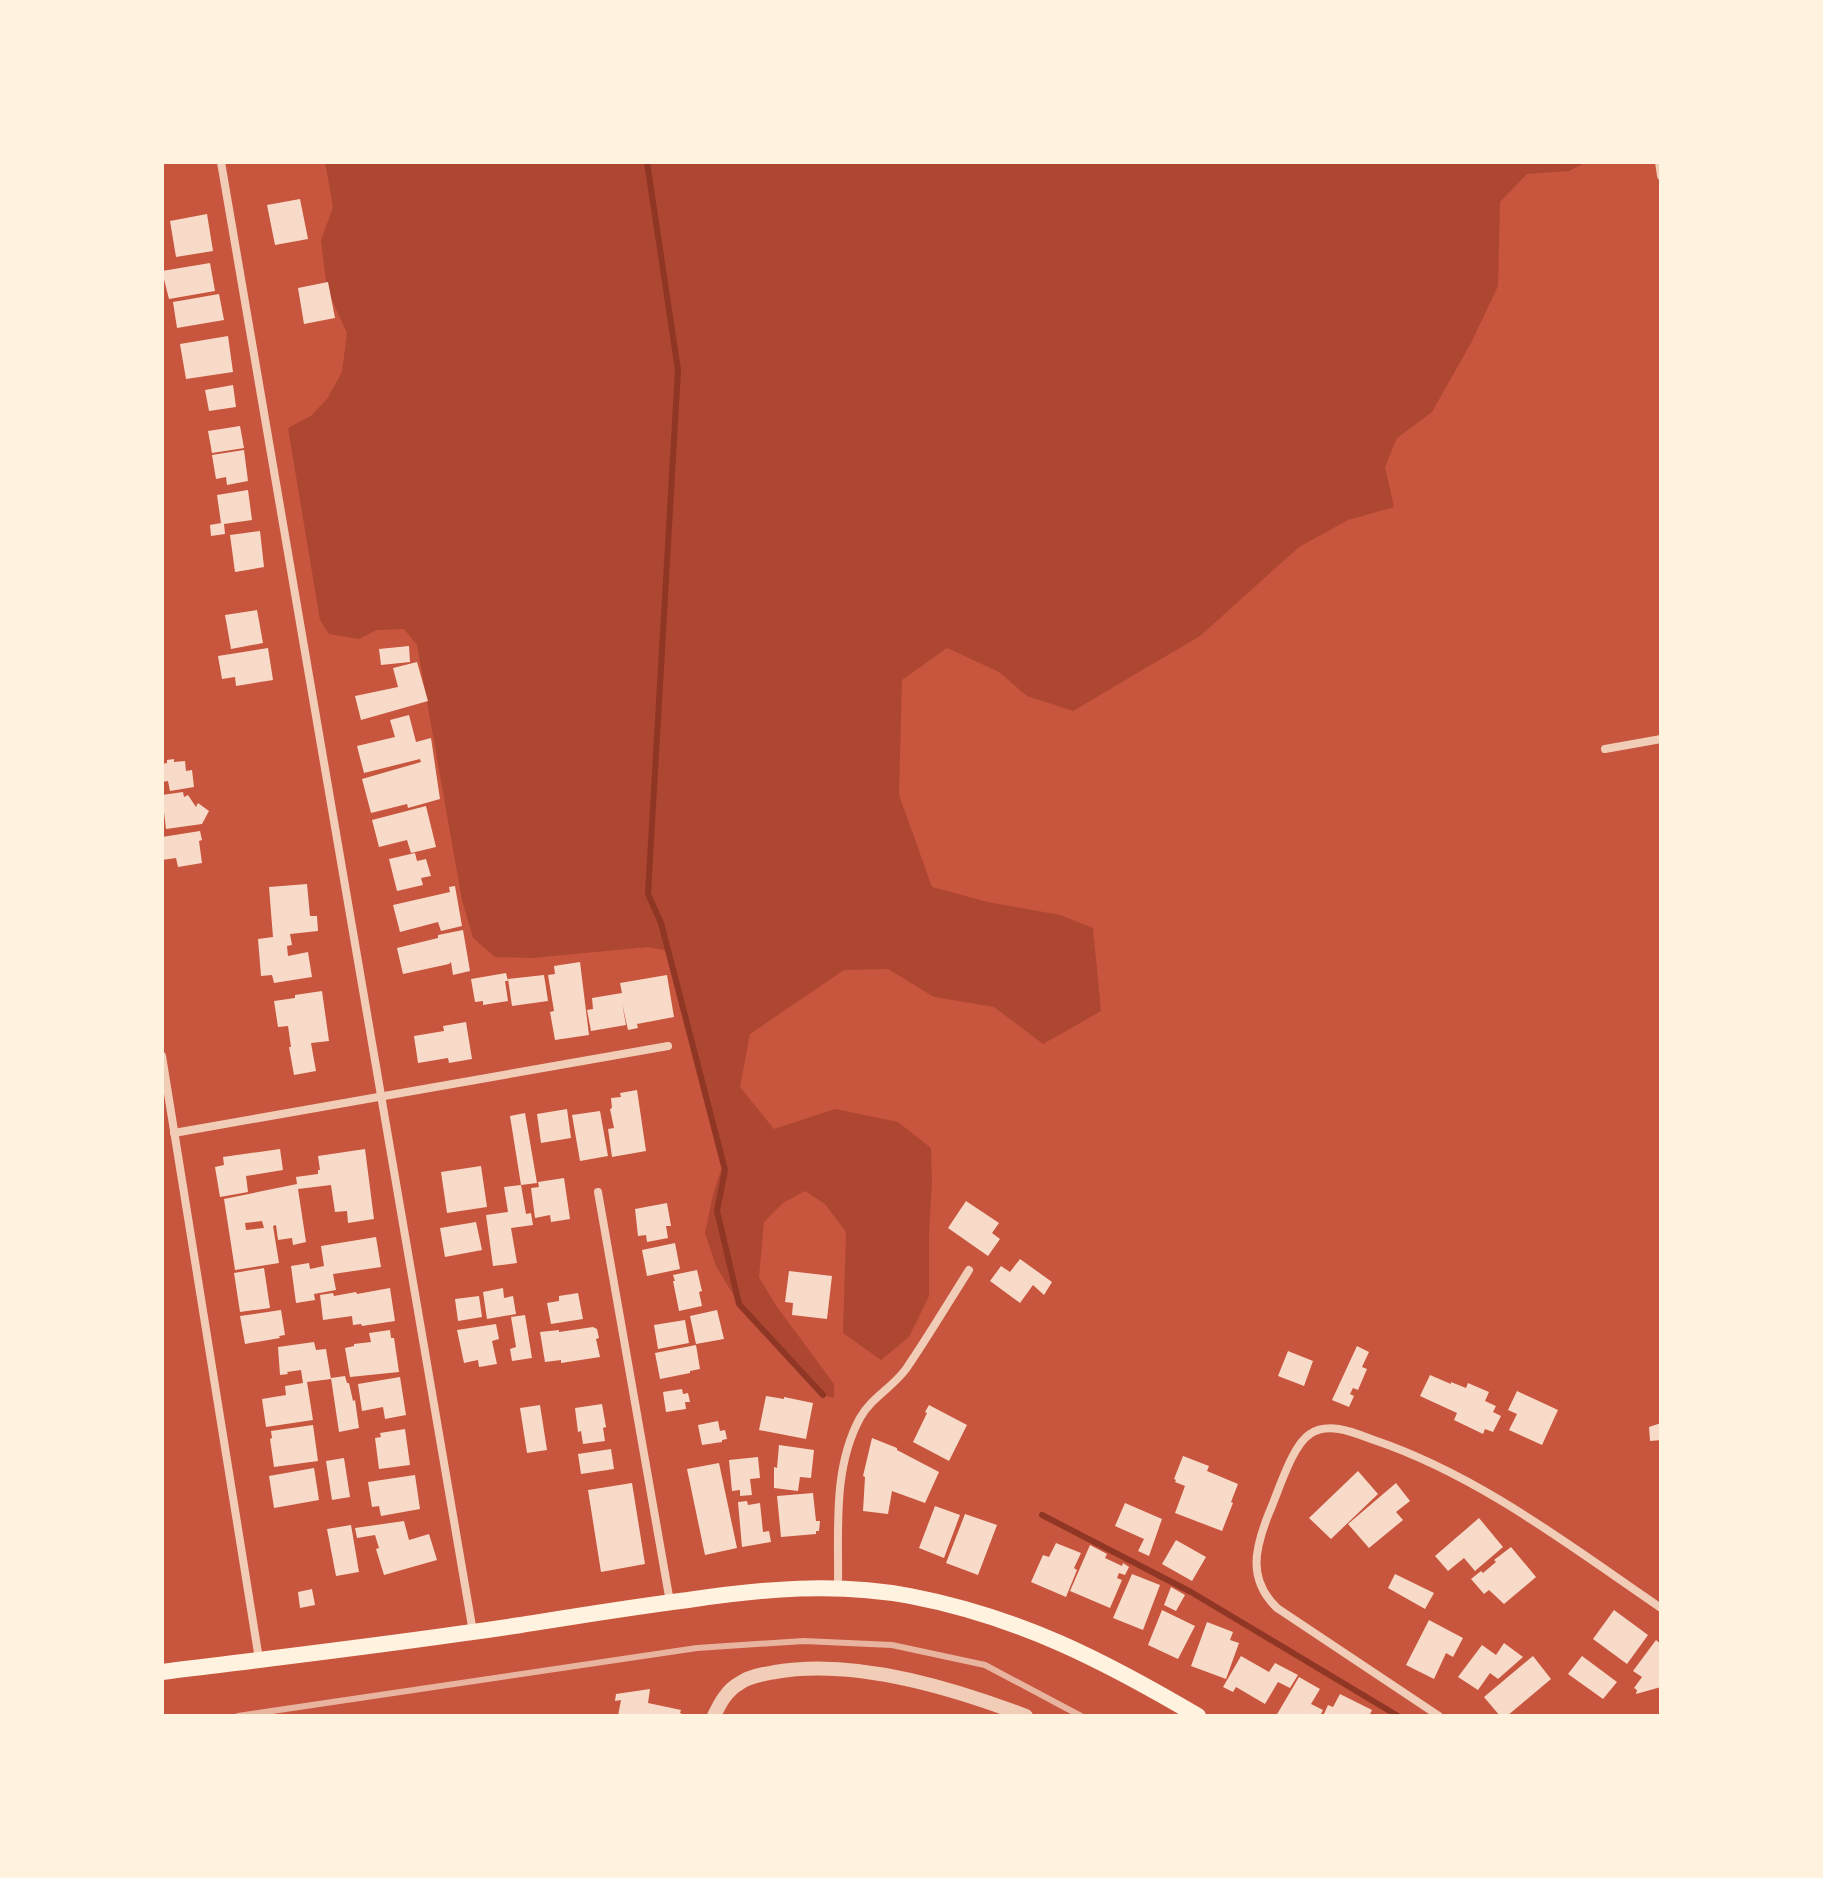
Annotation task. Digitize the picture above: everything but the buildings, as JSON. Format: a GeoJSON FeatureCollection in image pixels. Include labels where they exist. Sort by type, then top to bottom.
{"type":"FeatureCollection","features":[{"type":"Feature","properties":{"kind":"main road"},"geometry":{"type":"LineString","coordinates":[[162,1672],[473,1632],[744,1592],[838,1588],[909,1596],[1015,1624],[1094,1657],[1198,1716]]}},
{"type":"Feature","properties":{"kind":"street"},"geometry":{"type":"LineString","coordinates":[[221,162],[473,1632]]}},
{"type":"Feature","properties":{"kind":"street"},"geometry":{"type":"LineString","coordinates":[[1659,162],[1661,176]]}},
{"type":"Feature","properties":{"kind":"street"},"geometry":{"type":"LineString","coordinates":[[1605,749],[1661,739]]}},
{"type":"Feature","properties":{"kind":"street"},"geometry":{"type":"LineString","coordinates":[[174,1133],[668,1046]]}},
{"type":"Feature","properties":{"kind":"street"},"geometry":{"type":"LineString","coordinates":[[162,1061],[259,1660]]}},
{"type":"Feature","properties":{"kind":"street"},"geometry":{"type":"LineString","coordinates":[[598,1192],[670,1602]]}},
{"type":"Feature","properties":{"kind":"street"},"geometry":{"type":"LineString","coordinates":[[838,1588],[843,1468],[859,1420],[869,1404],[905,1371],[969,1270]]}},
{"type":"Feature","properties":{"kind":"street"},"geometry":{"type":"LineString","coordinates":[[1439,1716],[1277,1608],[1265,1596],[1256,1562],[1258,1540],[1298,1444],[1312,1432],[1326,1428],[1350,1431],[1432,1462],[1497,1498],[1661,1608]]}},
{"type":"Feature","properties":{"kind":"street"},"geometry":{"type":"LineString","coordinates":[[714,1716],[729,1691],[741,1681],[794,1668],[845,1670],[915,1682],[955,1691],[1026,1716]]}},
{"type":"Feature","properties":{"kind":"shaded area"},"geometry":{"type":"Polygon","coordinates":[[[325,162],[1587,162],[1569,171],[1527,174],[1500,202],[1498,286],[1471,343],[1432,412],[1397,438],[1385,467],[1394,507],[1348,520],[1299,547],[1200,636],[1073,711],[1027,696],[999,672],[947,648],[902,680],[899,795],[932,887],[988,902],[1060,915],[1093,928],[1101,1011],[1043,1044],[994,1007],[934,997],[888,969],[844,970],[750,1034],[740,1087],[774,1129],[835,1109],[898,1122],[931,1148],[929,1296],[909,1337],[881,1360],[843,1333],[846,1232],[825,1204],[805,1191],[783,1203],[764,1222],[759,1277],[834,1384],[834,1398],[823,1395],[739,1304],[716,1266],[705,1233],[723,1164],[668,951],[648,947],[532,958],[495,957],[473,938],[462,900],[417,645],[404,629],[377,630],[359,639],[329,634],[320,620],[288,428],[311,416],[327,399],[342,372],[347,333],[327,289],[321,240],[333,207],[325,162]]]}},
{"type":"Feature","properties":{"kind":"waterway"},"geometry":{"type":"LineString","coordinates":[[647,162],[678,370],[648,894],[661,923],[725,1170],[717,1211],[739,1304],[823,1395]]}},
{"type":"Feature","properties":{"kind":"waterway"},"geometry":{"type":"LineString","coordinates":[[1042,1515],[1191,1592],[1398,1716]]}},
{"type":"Feature","properties":{"kind":"railway"},"geometry":{"type":"LineString","coordinates":[[238,1716],[697,1648],[804,1641],[892,1645],[985,1665],[1081,1716]]}}]}
